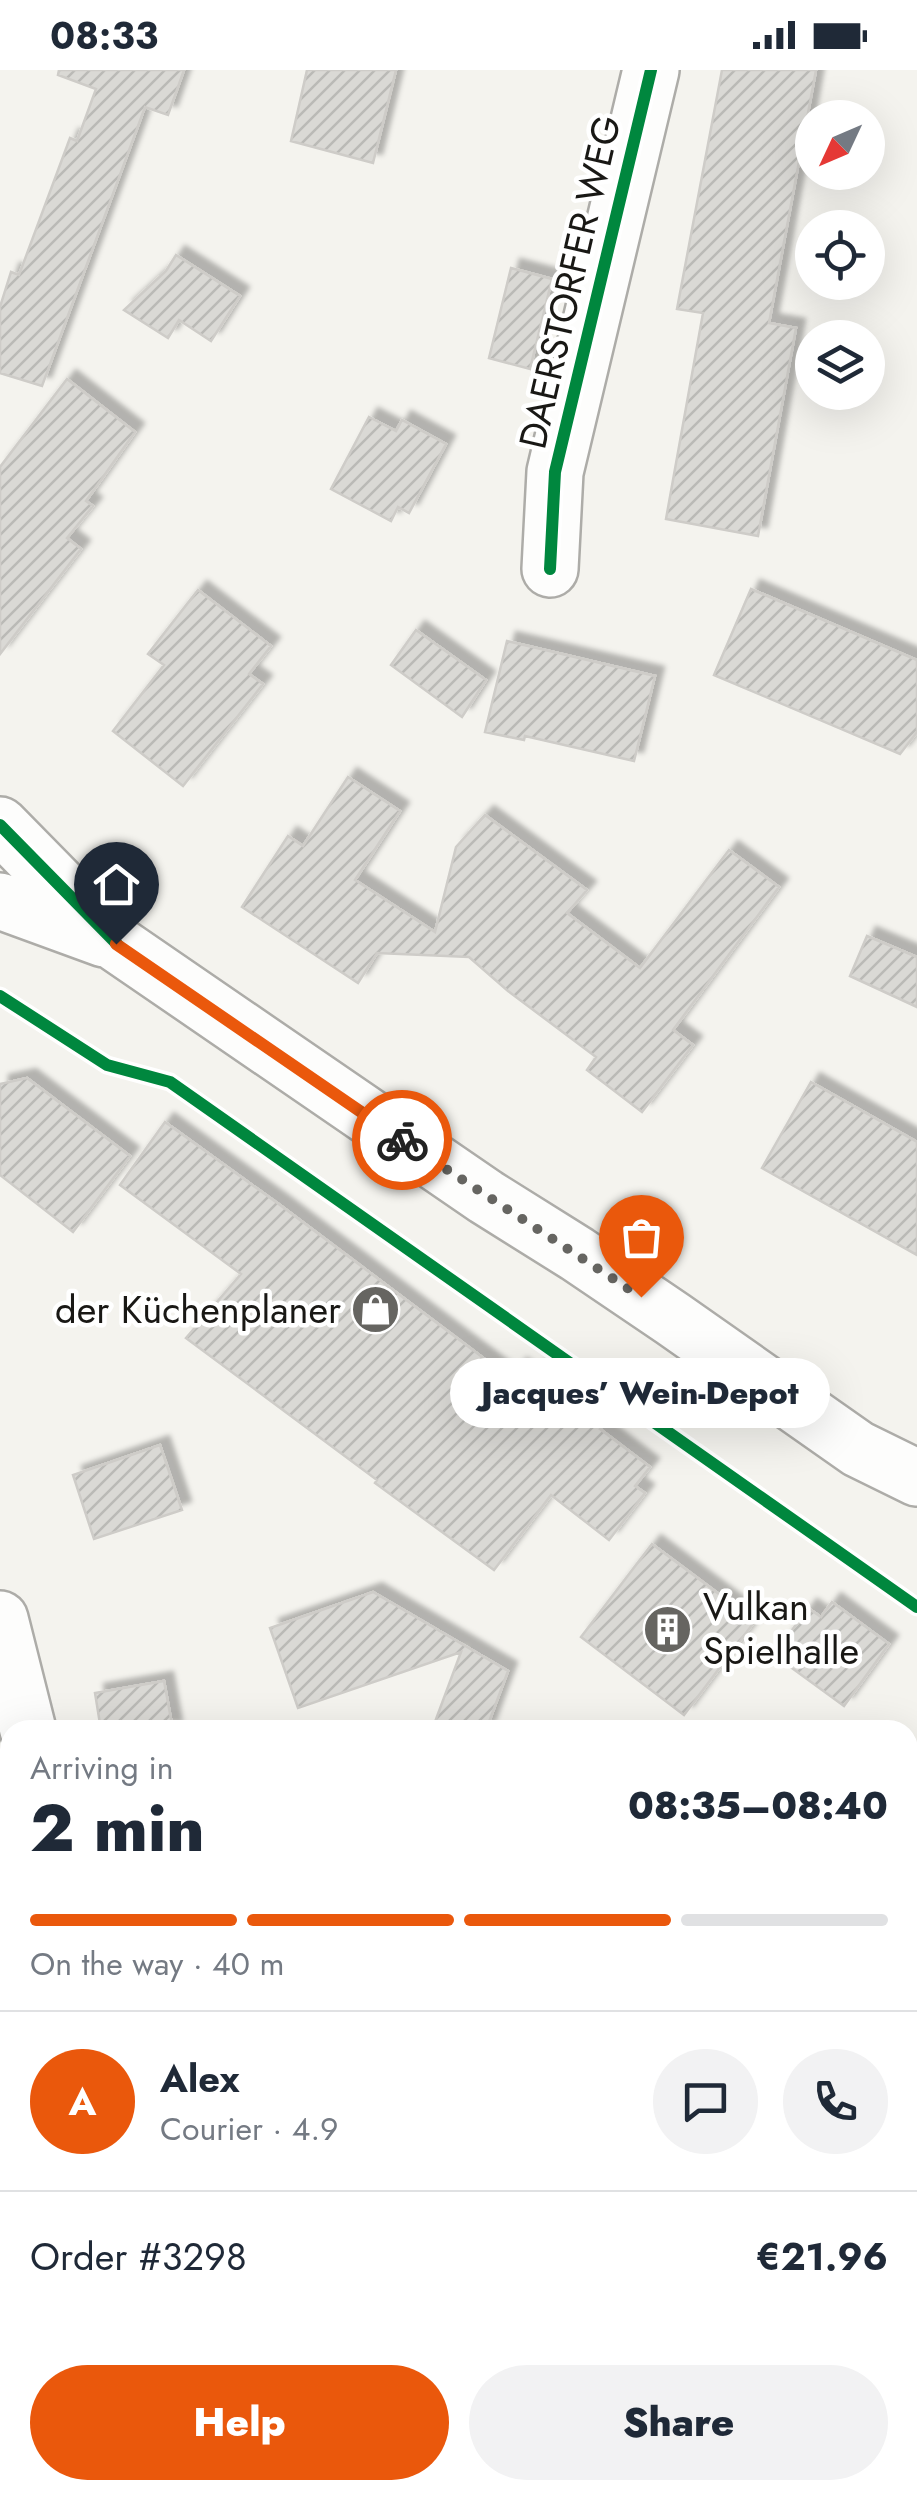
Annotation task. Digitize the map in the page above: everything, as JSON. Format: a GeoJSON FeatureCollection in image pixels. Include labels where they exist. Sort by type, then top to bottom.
{"type":"FeatureCollection","features":[{"type":"Feature","properties":{"kind":"main road","name":"DAERSTORFER WEG"},"geometry":{"type":"LineString","coordinates":[[550,569],[555,472],[651,70]]}},
{"type":"Feature","properties":{"kind":"main road"},"geometry":{"type":"LineString","coordinates":[[0,825],[116,944],[486,1197],[578,1254],[858,1449],[917,1478]]}},
{"type":"Feature","properties":{"kind":"main road"},"geometry":{"type":"LineString","coordinates":[[0,901],[116,944]]}},
{"type":"Feature","properties":{"kind":"main road"},"geometry":{"type":"LineString","coordinates":[[858,1449],[917,1508]]}},
{"type":"Feature","properties":{"kind":"main road"},"geometry":{"type":"LineString","coordinates":[[0,1619],[25,1720]]}},
{"type":"Feature","properties":{"kind":"building"},"geometry":{"type":"Polygon","coordinates":[[[59,70],[184,70],[168,115],[145,107],[42,386],[0,373],[0,307],[11,272],[19,275],[70,138],[77,141],[96,89],[58,75],[59,70]]]}},
{"type":"Feature","properties":{"kind":"building"},"geometry":{"type":"Polygon","coordinates":[[[307,70],[396,70],[373,163],[291,141],[307,70]]]}},
{"type":"Feature","properties":{"kind":"building"},"geometry":{"type":"Polygon","coordinates":[[[722,70],[816,70],[810,100],[795,100],[795,183],[769,323],[795,328],[795,333],[758,536],[666,519],[703,313],[677,309],[722,70]]]}},
{"type":"Feature","properties":{"kind":"building"},"geometry":{"type":"Polygon","coordinates":[[[176,255],[240,296],[211,341],[179,320],[168,338],[124,310],[166,271],[176,255]]]}},
{"type":"Feature","properties":{"kind":"building"},"geometry":{"type":"Polygon","coordinates":[[[511,268],[552,279],[530,369],[489,358],[511,268]]]}},
{"type":"Feature","properties":{"kind":"building"},"geometry":{"type":"Polygon","coordinates":[[[67,379],[135,432],[86,501],[93,506],[67,538],[81,549],[0,654],[0,467],[67,379]]]}},
{"type":"Feature","properties":{"kind":"building"},"geometry":{"type":"Polygon","coordinates":[[[369,417],[396,431],[402,420],[446,444],[409,513],[398,507],[391,521],[331,489],[369,417]]]}},
{"type":"Feature","properties":{"kind":"building"},"geometry":{"type":"Polygon","coordinates":[[[751,589],[917,660],[917,732],[900,754],[714,675],[751,589]]]}},
{"type":"Feature","properties":{"kind":"building"},"geometry":{"type":"Polygon","coordinates":[[[198,590],[271,646],[249,674],[263,684],[183,786],[113,731],[164,665],[148,654],[198,590]]]}},
{"type":"Feature","properties":{"kind":"building"},"geometry":{"type":"Polygon","coordinates":[[[416,630],[486,680],[462,717],[391,665],[416,630]]]}},
{"type":"Feature","properties":{"kind":"building"},"geometry":{"type":"Polygon","coordinates":[[[507,641],[655,676],[634,761],[525,736],[524,740],[485,732],[507,641]]]}},
{"type":"Feature","properties":{"kind":"building"},"geometry":{"type":"Polygon","coordinates":[[[348,777],[400,811],[355,880],[435,932],[456,847],[485,815],[587,890],[567,913],[640,968],[729,850],[779,887],[673,1030],[693,1045],[642,1112],[587,1070],[596,1057],[469,957],[377,953],[358,983],[242,907],[288,836],[303,846],[348,777]]]}},
{"type":"Feature","properties":{"kind":"building"},"geometry":{"type":"Polygon","coordinates":[[[867,936],[917,957],[917,1007],[850,976],[867,936]]]}},
{"type":"Feature","properties":{"kind":"building"},"geometry":{"type":"Polygon","coordinates":[[[27,1078],[130,1156],[73,1232],[0,1175],[0,1084],[27,1078]]]}},
{"type":"Feature","properties":{"kind":"building"},"geometry":{"type":"Polygon","coordinates":[[[811,1082],[917,1142],[917,1255],[762,1168],[811,1082]]]}},
{"type":"Feature","properties":{"kind":"building"},"geometry":{"type":"Polygon","coordinates":[[[165,1122],[510,1378],[518,1367],[531,1377],[537,1369],[607,1421],[600,1429],[650,1467],[635,1486],[645,1493],[609,1540],[551,1495],[494,1570],[186,1338],[241,1274],[120,1185],[165,1122]]]}},
{"type":"Feature","properties":{"kind":"building"},"geometry":{"type":"Polygon","coordinates":[[[160,1445],[182,1510],[94,1539],[73,1475],[160,1445]]]}},
{"type":"Feature","properties":{"kind":"building","name":"Vulkan Spielhalle"},"geometry":{"type":"Polygon","coordinates":[[[652,1544],[755,1621],[684,1715],[581,1637],[652,1544]]]}},
{"type":"Feature","properties":{"kind":"building"},"geometry":{"type":"Polygon","coordinates":[[[373,1592],[508,1671],[490,1720],[436,1720],[461,1652],[298,1708],[270,1628],[373,1592]]]}},
{"type":"Feature","properties":{"kind":"building"},"geometry":{"type":"Polygon","coordinates":[[[832,1602],[889,1644],[844,1706],[774,1655],[808,1608],[821,1617],[832,1602]]]}},
{"type":"Feature","properties":{"kind":"building"},"geometry":{"type":"Polygon","coordinates":[[[164,1681],[171,1720],[99,1720],[95,1693],[164,1681]]]}},
{"type":"Feature","properties":{"kind":"cycle path"},"geometry":{"type":"LineString","coordinates":[[550,569],[555,472],[651,70]]}},
{"type":"Feature","properties":{"kind":"cycle path"},"geometry":{"type":"LineString","coordinates":[[0,825],[117,944]]}},
{"type":"Feature","properties":{"kind":"cycle path"},"geometry":{"type":"LineString","coordinates":[[0,996],[107,1065],[170,1082],[917,1607]]}},
{"type":"Feature","properties":{"kind":"way so far"},"geometry":{"type":"LineString","coordinates":[[402,1140],[641,1297]]}},
{"type":"Feature","properties":{"kind":"place","name":"Jacques’ Wein-Depot"},"geometry":{"type":"Point","coordinates":[641,1297]}},
{"type":"Feature","properties":{"kind":"place","name":"der Küchenplaner"},"geometry":{"type":"Point","coordinates":[376,1310]}},
{"type":"Feature","properties":{"kind":"place","name":"Vulkan Spielhalle"},"geometry":{"type":"Point","coordinates":[668,1629]}},
{"type":"Feature","properties":{"kind":"route"},"geometry":{"type":"LineString","coordinates":[[116,944],[402,1140]]}}]}
